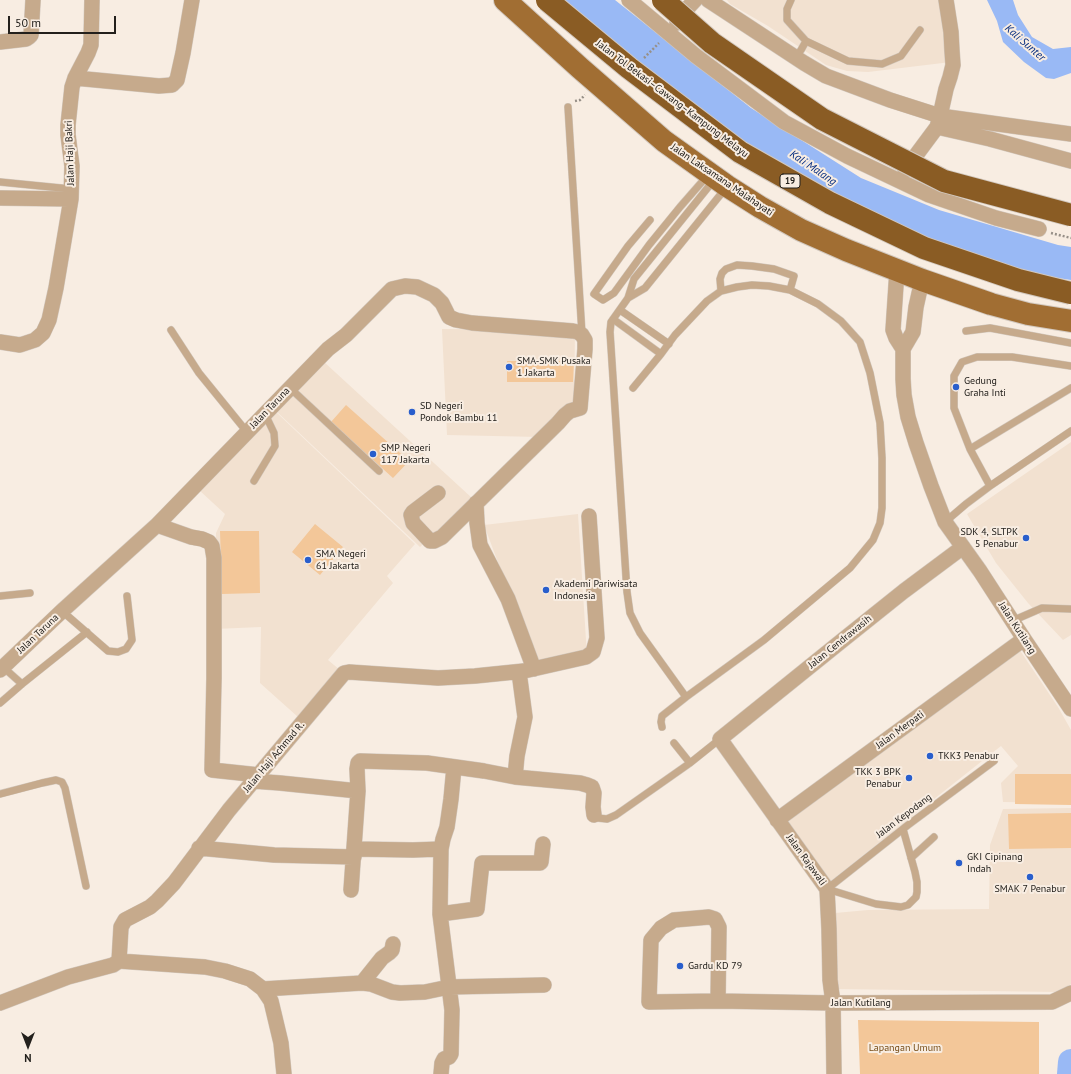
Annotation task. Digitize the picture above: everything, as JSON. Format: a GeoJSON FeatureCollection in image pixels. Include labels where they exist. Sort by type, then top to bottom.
{"type":"FeatureCollection","features":[{"type":"Feature","properties":{"kind":"highway","name":"Jalan Tol Bekasi–Cawang–Kampung Melayu"},"geometry":{"type":"LineString","coordinates":[[547,0],[629,68],[740,152],[830,203],[924,248],[1018,280],[1071,293]]}},
{"type":"Feature","properties":{"kind":"highway"},"geometry":{"type":"LineString","coordinates":[[663,0],[712,43],[822,119],[944,181],[1071,215]]}},
{"type":"Feature","properties":{"kind":"main road","name":"Jalan Laksamana Malahayati"},"geometry":{"type":"LineString","coordinates":[[505,0],[664,141],[760,207],[801,230],[846,250],[922,280],[991,304],[1028,314],[1071,321]]}},
{"type":"Feature","properties":{"kind":"street"},"geometry":{"type":"LineString","coordinates":[[0,42],[26,39],[31,35],[33,0]]}},
{"type":"Feature","properties":{"kind":"street","name":"Jalan Haji Bakri"},"geometry":{"type":"LineString","coordinates":[[0,342],[20,345],[35,340],[43,333],[49,320],[56,288],[71,194],[72,166],[68,125],[72,87],[91,45],[92,0]]}},
{"type":"Feature","properties":{"kind":"street"},"geometry":{"type":"LineString","coordinates":[[75,78],[159,86],[172,85],[177,80],[192,0]]}},
{"type":"Feature","properties":{"kind":"street"},"geometry":{"type":"LineString","coordinates":[[629,0],[702,61],[784,122],[847,156],[929,195],[996,218],[1039,229]]}},
{"type":"Feature","properties":{"kind":"street"},"geometry":{"type":"LineString","coordinates":[[669,34],[684,12],[695,0]]}},
{"type":"Feature","properties":{"kind":"street"},"geometry":{"type":"LineString","coordinates":[[708,0],[794,58],[826,76],[890,100],[939,122],[990,139],[1071,161]]}},
{"type":"Feature","properties":{"kind":"street"},"geometry":{"type":"LineString","coordinates":[[897,180],[939,122],[952,65],[951,32],[946,0]]}},
{"type":"Feature","properties":{"kind":"street"},"geometry":{"type":"LineString","coordinates":[[939,122],[1071,134]]}},
{"type":"Feature","properties":{"kind":"street"},"geometry":{"type":"LineString","coordinates":[[0,198],[71,194]]}},
{"type":"Feature","properties":{"kind":"street"},"geometry":{"type":"LineString","coordinates":[[897,270],[892,330],[903,349],[913,332],[916,307],[922,280]]}},
{"type":"Feature","properties":{"kind":"street","name":"Jalan Taruna"},"geometry":{"type":"LineString","coordinates":[[2,669],[62,611],[157,525],[328,349],[355,327],[392,289],[405,286],[417,287],[434,295],[442,303],[449,317],[456,320],[472,323],[573,331],[582,335]]}},
{"type":"Feature","properties":{"kind":"street"},"geometry":{"type":"LineString","coordinates":[[438,493],[411,515],[413,523],[430,541],[434,541],[442,537],[570,410],[580,408],[585,349],[585,340],[582,335]]}},
{"type":"Feature","properties":{"kind":"street","name":"Jalan Kutilang"},"geometry":{"type":"LineString","coordinates":[[903,349],[904,395],[908,417],[930,486],[945,522],[980,571],[1071,709]]}},
{"type":"Feature","properties":{"kind":"street"},"geometry":{"type":"LineString","coordinates":[[476,503],[480,545],[508,599],[534,669]]}},
{"type":"Feature","properties":{"kind":"street"},"geometry":{"type":"LineString","coordinates":[[515,777],[517,756],[525,717],[519,672],[586,657],[593,652],[597,638],[588,516]]}},
{"type":"Feature","properties":{"kind":"street"},"geometry":{"type":"LineString","coordinates":[[157,525],[191,537],[202,538],[209,542],[212,546],[214,558],[212,770],[280,783],[358,790]]}},
{"type":"Feature","properties":{"kind":"street","name":"Jalan Cendrawasih"},"geometry":{"type":"LineString","coordinates":[[720,739],[904,591],[963,547]]}},
{"type":"Feature","properties":{"kind":"street","name":"Jalan Merpati"},"geometry":{"type":"LineString","coordinates":[[777,820],[1024,639]]}},
{"type":"Feature","properties":{"kind":"street","name":"Jalan Haji Achmad R."},"geometry":{"type":"LineString","coordinates":[[119,961],[121,927],[125,920],[150,907],[174,883],[229,810],[344,673],[349,672],[438,678],[519,672]]}},
{"type":"Feature","properties":{"kind":"street","name":"Jalan Rajawali"},"geometry":{"type":"LineString","coordinates":[[720,739],[827,889],[834,1074]]}},
{"type":"Feature","properties":{"kind":"street"},"geometry":{"type":"LineString","coordinates":[[351,890],[358,790],[357,769],[360,761],[427,763],[515,777],[580,783],[592,787],[594,793],[594,815]]}},
{"type":"Feature","properties":{"kind":"street"},"geometry":{"type":"LineString","coordinates":[[441,1074],[442,1063],[451,1054],[452,1010],[440,914],[441,849],[447,827],[454,767]]}},
{"type":"Feature","properties":{"kind":"street"},"geometry":{"type":"LineString","coordinates":[[440,914],[477,908],[482,863],[540,863],[543,844]]}},
{"type":"Feature","properties":{"kind":"street"},"geometry":{"type":"LineString","coordinates":[[199,848],[274,855],[441,849]]}},
{"type":"Feature","properties":{"kind":"street","name":"Jalan Kutilang"},"geometry":{"type":"LineString","coordinates":[[718,1001],[718,927],[715,919],[709,917],[674,920],[661,928],[651,940],[650,1002],[1052,1002],[1071,993]]}},
{"type":"Feature","properties":{"kind":"street"},"geometry":{"type":"LineString","coordinates":[[362,983],[382,958],[392,950],[393,944]]}},
{"type":"Feature","properties":{"kind":"street"},"geometry":{"type":"LineString","coordinates":[[0,1003],[68,977],[113,965],[119,961],[205,967],[225,971],[250,979],[263,990],[271,1001],[281,1043],[284,1074]]}},
{"type":"Feature","properties":{"kind":"street"},"geometry":{"type":"LineString","coordinates":[[263,990],[362,983],[371,984],[392,992],[400,993],[425,992],[449,987],[544,985]]}},
{"type":"Feature","properties":{"kind":"lane"},"geometry":{"type":"LineString","coordinates":[[791,0],[787,10],[787,20],[806,41],[848,61],[882,64],[901,56],[920,30]]}},
{"type":"Feature","properties":{"kind":"lane"},"geometry":{"type":"LineString","coordinates":[[794,58],[806,41]]}},
{"type":"Feature","properties":{"kind":"lane"},"geometry":{"type":"LineString","coordinates":[[568,107],[582,335]]}},
{"type":"Feature","properties":{"kind":"lane"},"geometry":{"type":"LineString","coordinates":[[650,220],[628,246],[594,294],[603,300],[614,293],[649,245],[680,207],[718,179]]}},
{"type":"Feature","properties":{"kind":"lane"},"geometry":{"type":"LineString","coordinates":[[628,298],[645,288],[718,179]]}},
{"type":"Feature","properties":{"kind":"lane"},"geometry":{"type":"LineString","coordinates":[[686,697],[640,633],[630,613],[626,592],[610,332],[613,319],[628,298],[634,279],[718,179]]}},
{"type":"Feature","properties":{"kind":"lane"},"geometry":{"type":"LineString","coordinates":[[0,182],[71,194]]}},
{"type":"Feature","properties":{"kind":"lane"},"geometry":{"type":"LineString","coordinates":[[721,291],[720,279],[722,273],[726,269],[737,265],[774,269],[794,276],[790,290]]}},
{"type":"Feature","properties":{"kind":"lane"},"geometry":{"type":"LineString","coordinates":[[633,388],[675,335],[707,301],[721,291],[737,287],[752,285],[769,286],[790,290],[818,304],[841,321],[860,342],[870,372],[880,423],[882,508],[880,523],[873,540],[850,568],[764,640],[662,716],[662,728]]}},
{"type":"Feature","properties":{"kind":"lane"},"geometry":{"type":"LineString","coordinates":[[620,310],[669,344]]}},
{"type":"Feature","properties":{"kind":"lane"},"geometry":{"type":"LineString","coordinates":[[613,319],[661,354]]}},
{"type":"Feature","properties":{"kind":"lane"},"geometry":{"type":"LineString","coordinates":[[966,331],[990,328],[1071,343]]}},
{"type":"Feature","properties":{"kind":"lane"},"geometry":{"type":"LineString","coordinates":[[171,330],[199,373],[247,432]]}},
{"type":"Feature","properties":{"kind":"lane"},"geometry":{"type":"LineString","coordinates":[[990,486],[970,449],[954,408],[954,376],[962,362],[977,357],[1012,358],[1071,366]]}},
{"type":"Feature","properties":{"kind":"lane"},"geometry":{"type":"LineString","coordinates":[[290,388],[379,471]]}},
{"type":"Feature","properties":{"kind":"lane"},"geometry":{"type":"LineString","coordinates":[[970,449],[1071,388]]}},
{"type":"Feature","properties":{"kind":"lane"},"geometry":{"type":"LineString","coordinates":[[254,482],[275,446],[274,433],[265,414]]}},
{"type":"Feature","properties":{"kind":"lane"},"geometry":{"type":"LineString","coordinates":[[945,522],[990,486],[1071,431]]}},
{"type":"Feature","properties":{"kind":"lane"},"geometry":{"type":"LineString","coordinates":[[0,596],[30,592]]}},
{"type":"Feature","properties":{"kind":"lane"},"geometry":{"type":"LineString","coordinates":[[62,611],[108,651],[118,652],[126,649],[132,640],[127,596]]}},
{"type":"Feature","properties":{"kind":"lane"},"geometry":{"type":"LineString","coordinates":[[1012,621],[1042,608],[1071,609]]}},
{"type":"Feature","properties":{"kind":"lane"},"geometry":{"type":"LineString","coordinates":[[0,703],[87,632]]}},
{"type":"Feature","properties":{"kind":"lane"},"geometry":{"type":"LineString","coordinates":[[2,669],[22,684]]}},
{"type":"Feature","properties":{"kind":"lane"},"geometry":{"type":"LineString","coordinates":[[594,815],[598,818],[607,819],[616,815],[690,763],[720,739]]}},
{"type":"Feature","properties":{"kind":"lane"},"geometry":{"type":"LineString","coordinates":[[674,742],[690,763]]}},
{"type":"Feature","properties":{"kind":"lane","name":"Jalan Kepodang"},"geometry":{"type":"LineString","coordinates":[[827,889],[903,829],[994,761]]}},
{"type":"Feature","properties":{"kind":"lane"},"geometry":{"type":"LineString","coordinates":[[0,794],[56,780],[62,782],[65,788],[86,886]]}},
{"type":"Feature","properties":{"kind":"lane"},"geometry":{"type":"LineString","coordinates":[[827,889],[876,904],[901,907],[908,905],[916,897],[917,882],[903,829]]}},
{"type":"Feature","properties":{"kind":"lane"},"geometry":{"type":"LineString","coordinates":[[911,858],[934,837]]}},
{"type":"Feature","properties":{"kind":"path"},"geometry":{"type":"LineString","coordinates":[[1039,229],[1071,238]]}},
{"type":"Feature","properties":{"kind":"shaded area"},"geometry":{"type":"Polygon","coordinates":[[[727,0],[945,0],[951,62],[868,72],[847,71],[826,65],[768,26],[730,4],[727,0]]]}},
{"type":"Feature","properties":{"kind":"shaded area","name":"SMA-SMK Pusaka 1 Jakarta"},"geometry":{"type":"Polygon","coordinates":[[[442,329],[575,330],[574,404],[540,437],[447,435],[442,329]]]}},
{"type":"Feature","properties":{"kind":"shaded area","name":"SMP Negeri 117 Jakarta"},"geometry":{"type":"Polygon","coordinates":[[[323,361],[472,498],[420,547],[276,411],[323,361]]]}},
{"type":"Feature","properties":{"kind":"shaded area","name":"SMA Negeri 61 Jakarta"},"geometry":{"type":"Polygon","coordinates":[[[275,411],[415,544],[387,576],[393,583],[328,660],[340,670],[298,717],[260,683],[261,627],[215,629],[216,533],[225,514],[199,490],[275,411]]]}},
{"type":"Feature","properties":{"kind":"shaded area","name":"SDK 4, SLTPK 5 Penabur"},"geometry":{"type":"Polygon","coordinates":[[[1071,442],[1071,635],[1063,640],[1028,603],[996,563],[967,514],[1071,442]]]}},
{"type":"Feature","properties":{"kind":"shaded area","name":"Akademi Pariwisata Indonesia"},"geometry":{"type":"Polygon","coordinates":[[[578,514],[587,656],[535,661],[484,525],[578,514]]]}},
{"type":"Feature","properties":{"kind":"shaded area","name":"TKK3 Penabur"},"geometry":{"type":"Polygon","coordinates":[[[1019,649],[1058,707],[1071,730],[1071,803],[1003,802],[1001,783],[1018,766],[1001,746],[828,883],[782,822],[1019,649]]]}},
{"type":"Feature","properties":{"kind":"shaded area","name":"SMAK 7 Penabur"},"geometry":{"type":"Polygon","coordinates":[[[1071,808],[1070,985],[1059,992],[835,989],[835,913],[868,910],[989,909],[990,845],[1003,809],[1071,808]]]}},
{"type":"Feature","properties":{"kind":"green space"},"geometry":{"type":"Polygon","coordinates":[[[507,361],[574,361],[573,382],[507,382],[507,361]]]}},
{"type":"Feature","properties":{"kind":"green space"},"geometry":{"type":"Polygon","coordinates":[[[346,405],[409,461],[393,478],[331,422],[346,405]]]}},
{"type":"Feature","properties":{"kind":"green space"},"geometry":{"type":"Polygon","coordinates":[[[315,524],[343,547],[320,575],[292,552],[315,524]]]}},
{"type":"Feature","properties":{"kind":"green space"},"geometry":{"type":"Polygon","coordinates":[[[220,531],[259,531],[260,593],[222,594],[220,531]]]}},
{"type":"Feature","properties":{"kind":"green space"},"geometry":{"type":"Polygon","coordinates":[[[1015,774],[1071,774],[1071,805],[1015,804],[1015,774]]]}},
{"type":"Feature","properties":{"kind":"green space"},"geometry":{"type":"Polygon","coordinates":[[[1071,813],[1071,848],[1009,849],[1008,814],[1071,813]]]}},
{"type":"Feature","properties":{"kind":"green space","name":"Lapangan Umum"},"geometry":{"type":"Polygon","coordinates":[[[858,1020],[1039,1022],[1039,1074],[860,1074],[858,1020]]]}},
{"type":"Feature","properties":{"kind":"water","name":"Kali Malang"},"geometry":{"type":"Polygon","coordinates":[[[560,0],[615,0],[751,108],[861,178],[939,210],[1058,245],[1071,247],[1071,280],[1038,275],[988,263],[880,222],[731,139],[560,0]]]}},
{"type":"Feature","properties":{"kind":"water","name":"Kali Sunter"},"geometry":{"type":"Polygon","coordinates":[[[987,0],[1013,0],[1018,15],[1032,37],[1053,49],[1071,47],[1071,73],[1054,79],[1046,78],[1024,62],[1003,42],[997,21],[987,0]]]}},
{"type":"Feature","properties":{"kind":"waterway"},"geometry":{"type":"LineString","coordinates":[[1070,1074],[1071,1062]]}},
{"type":"Feature","properties":{"kind":"place","name":"SMA-SMK Pusaka 1 Jakarta"},"geometry":{"type":"Point","coordinates":[509,367]}},
{"type":"Feature","properties":{"kind":"place","name":"Gedung Graha Inti"},"geometry":{"type":"Point","coordinates":[956,387]}},
{"type":"Feature","properties":{"kind":"place","name":"SD Negeri Pondok Bambu 11"},"geometry":{"type":"Point","coordinates":[412,412]}},
{"type":"Feature","properties":{"kind":"place","name":"SMP Negeri 117 Jakarta"},"geometry":{"type":"Point","coordinates":[373,454]}},
{"type":"Feature","properties":{"kind":"place","name":"SDK 4, SLTPK 5 Penabur"},"geometry":{"type":"Point","coordinates":[1026,538]}},
{"type":"Feature","properties":{"kind":"place","name":"SMA Negeri 61 Jakarta"},"geometry":{"type":"Point","coordinates":[308,560]}},
{"type":"Feature","properties":{"kind":"place","name":"Akademi Pariwisata Indonesia"},"geometry":{"type":"Point","coordinates":[546,590]}},
{"type":"Feature","properties":{"kind":"place","name":"TKK3 Penabur"},"geometry":{"type":"Point","coordinates":[930,756]}},
{"type":"Feature","properties":{"kind":"place","name":"TKK 3 BPK Penabur"},"geometry":{"type":"Point","coordinates":[909,778]}},
{"type":"Feature","properties":{"kind":"place","name":"GKI Cipinang Indah"},"geometry":{"type":"Point","coordinates":[959,863]}},
{"type":"Feature","properties":{"kind":"place","name":"SMAK 7 Penabur"},"geometry":{"type":"Point","coordinates":[1030,877]}},
{"type":"Feature","properties":{"kind":"place","name":"Gardu KD 79"},"geometry":{"type":"Point","coordinates":[680,966]}}]}
